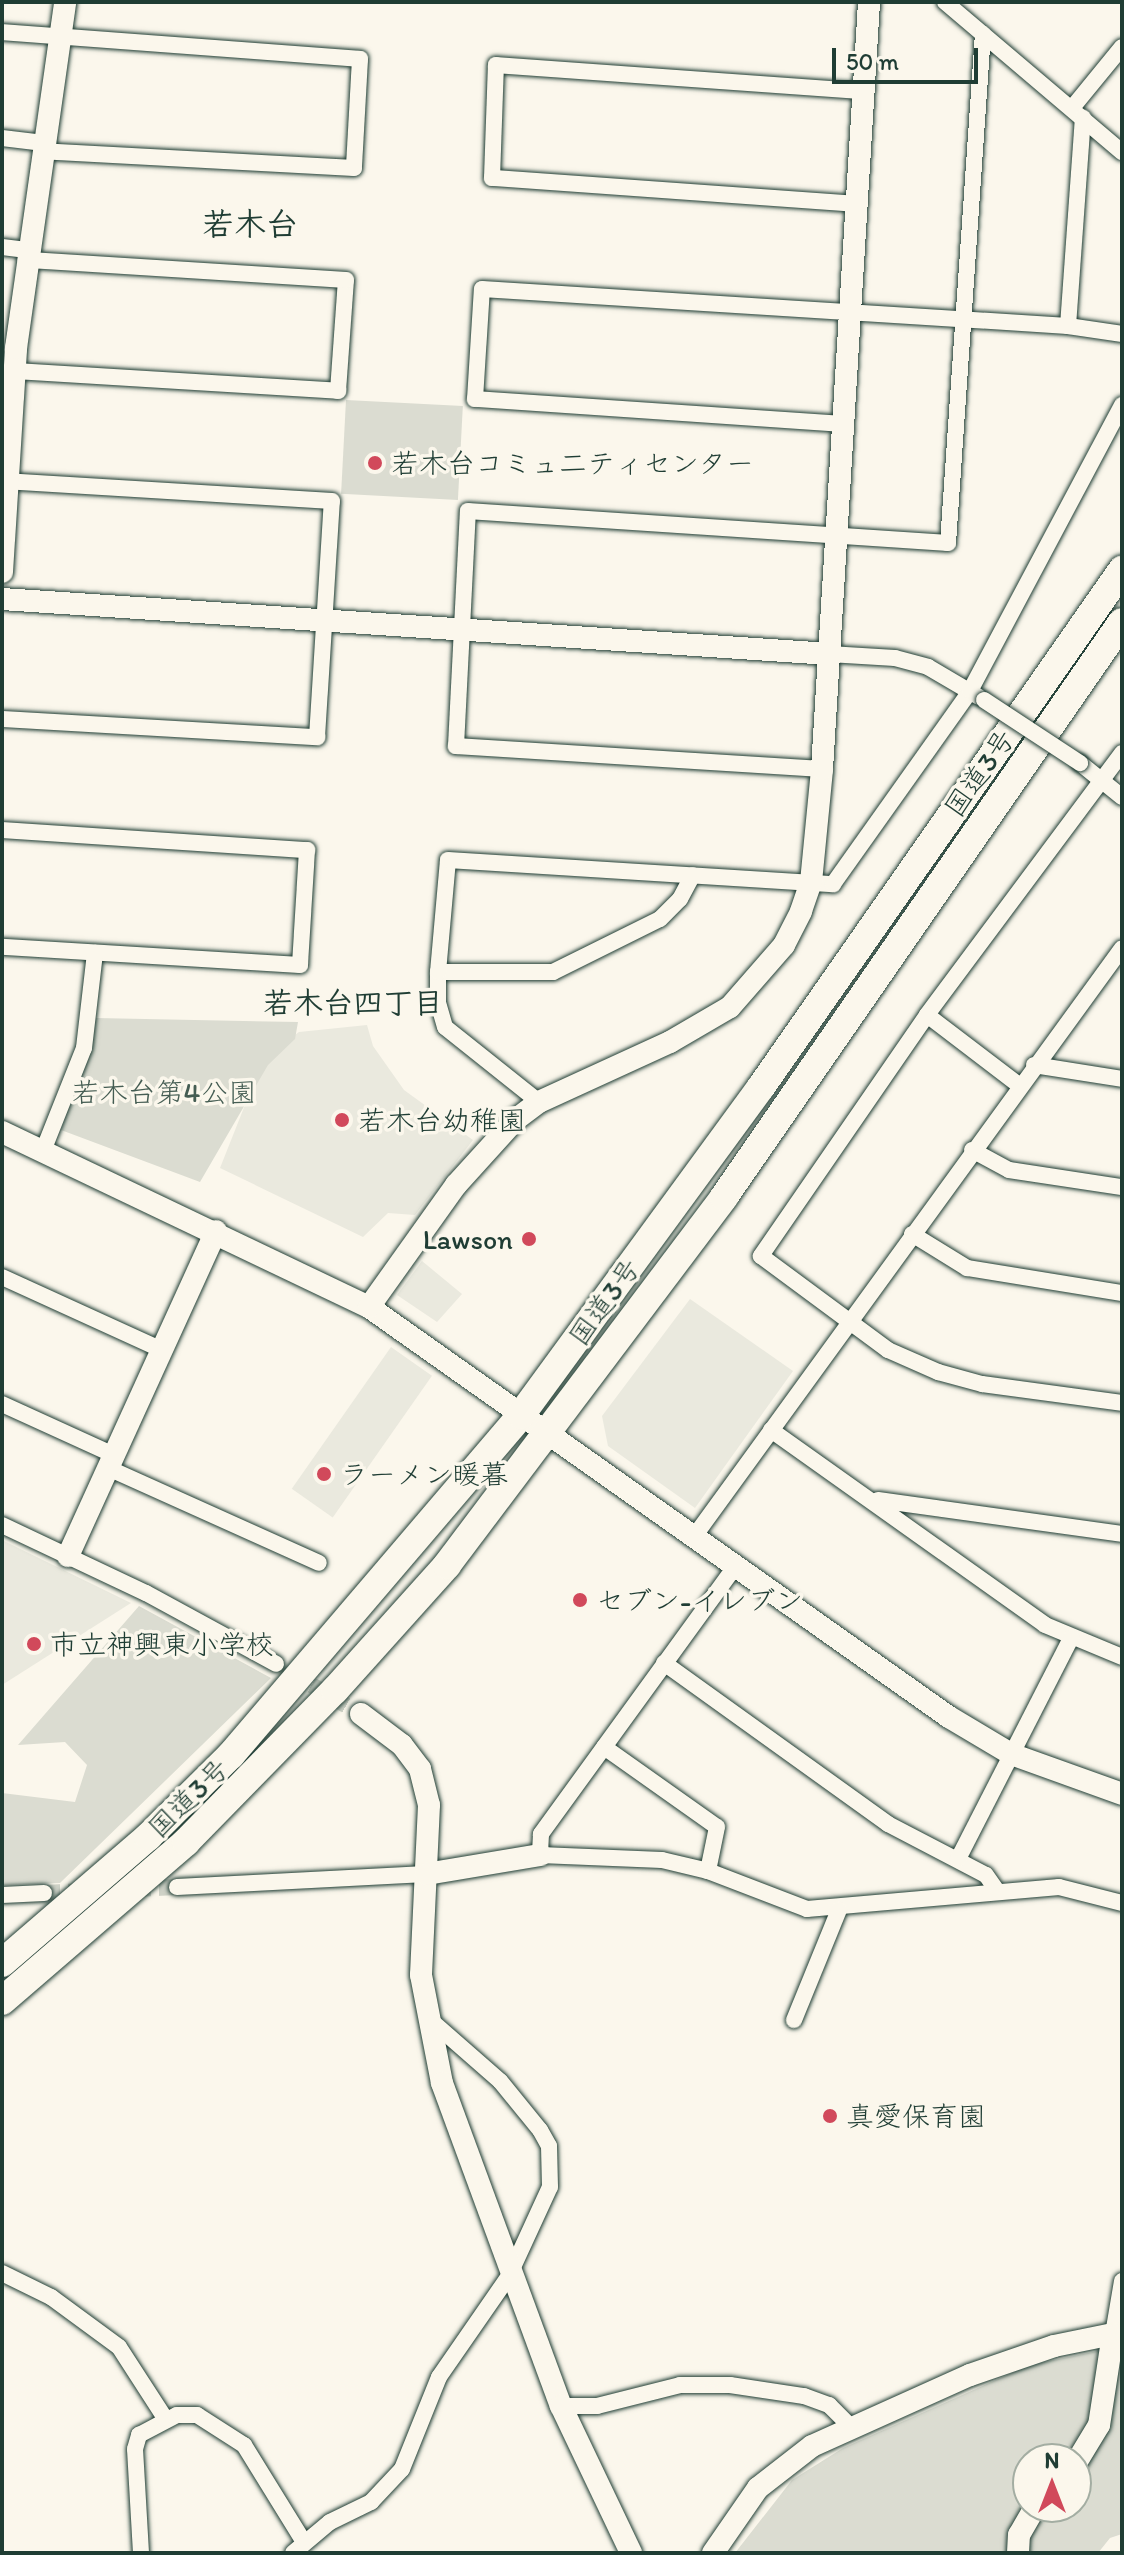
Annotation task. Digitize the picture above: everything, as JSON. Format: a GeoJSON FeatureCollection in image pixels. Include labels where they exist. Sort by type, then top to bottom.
{"type":"FeatureCollection","features":[{"type":"Feature","properties":{"kind":"highway","name":"国道3号"},"geometry":{"type":"LineString","coordinates":[[2,1963],[148,1837],[231,1755],[521,1415],[761,1087],[1122,570]]}},
{"type":"Feature","properties":{"kind":"highway","name":"国道3号"},"geometry":{"type":"LineString","coordinates":[[2,2001],[186,1842],[326,1700],[447,1565],[549,1434],[724,1197],[1122,622]]}},
{"type":"Feature","properties":{"kind":"street"},"geometry":{"type":"LineString","coordinates":[[2,572],[15,371],[9,348],[27,255],[65,2]]}},
{"type":"Feature","properties":{"kind":"street"},"geometry":{"type":"LineString","coordinates":[[369,1307],[456,1185],[515,1120],[539,1102],[670,1042],[730,1007],[784,945],[811,882],[822,769],[869,2]]}},
{"type":"Feature","properties":{"kind":"street"},"geometry":{"type":"LineString","coordinates":[[945,2],[1122,152]]}},
{"type":"Feature","properties":{"kind":"street"},"geometry":{"type":"LineString","coordinates":[[2,32],[60,40],[360,59],[354,168],[44,147],[2,138]]}},
{"type":"Feature","properties":{"kind":"street"},"geometry":{"type":"LineString","coordinates":[[822,769],[456,746],[468,511],[948,543],[983,34]]}},
{"type":"Feature","properties":{"kind":"street"},"geometry":{"type":"LineString","coordinates":[[1068,326],[1077,113],[1122,47]]}},
{"type":"Feature","properties":{"kind":"street"},"geometry":{"type":"LineString","coordinates":[[857,204],[492,178],[496,65],[863,91]]}},
{"type":"Feature","properties":{"kind":"street"},"geometry":{"type":"LineString","coordinates":[[2,247],[27,255],[346,280],[338,391],[15,371]]}},
{"type":"Feature","properties":{"kind":"street"},"geometry":{"type":"LineString","coordinates":[[843,424],[475,399],[482,289],[1068,326],[1122,334]]}},
{"type":"Feature","properties":{"kind":"street"},"geometry":{"type":"LineString","coordinates":[[539,1102],[445,1027],[438,1003],[438,972],[448,860],[833,884],[977,695],[1122,405]]}},
{"type":"Feature","properties":{"kind":"street"},"geometry":{"type":"LineString","coordinates":[[2,719],[317,737],[332,501],[8,481]]}},
{"type":"Feature","properties":{"kind":"street"},"geometry":{"type":"LineString","coordinates":[[2,599],[895,658],[928,667],[977,695],[1080,763],[1122,797]]}},
{"type":"Feature","properties":{"kind":"street"},"geometry":{"type":"LineString","coordinates":[[1122,753],[927,1015],[761,1256],[888,1350],[938,1372],[982,1384],[1122,1403]]}},
{"type":"Feature","properties":{"kind":"street"},"geometry":{"type":"LineString","coordinates":[[2,830],[307,850],[300,965],[2,947]]}},
{"type":"Feature","properties":{"kind":"street"},"geometry":{"type":"LineString","coordinates":[[438,972],[553,972],[660,919],[680,899],[693,875]]}},
{"type":"Feature","properties":{"kind":"street"},"geometry":{"type":"LineString","coordinates":[[696,1534],[1019,1085],[1114,970],[1122,948]]}},
{"type":"Feature","properties":{"kind":"street"},"geometry":{"type":"LineString","coordinates":[[43,1151],[84,1048],[95,953]]}},
{"type":"Feature","properties":{"kind":"street"},"geometry":{"type":"LineString","coordinates":[[927,1015],[1019,1085]]}},
{"type":"Feature","properties":{"kind":"street"},"geometry":{"type":"LineString","coordinates":[[1034,1065],[1122,1079]]}},
{"type":"Feature","properties":{"kind":"street"},"geometry":{"type":"LineString","coordinates":[[2,1132],[216,1231],[369,1307],[696,1534],[949,1717],[1011,1754],[1122,1794]]}},
{"type":"Feature","properties":{"kind":"street"},"geometry":{"type":"LineString","coordinates":[[972,1150],[1009,1170],[1122,1187]]}},
{"type":"Feature","properties":{"kind":"street"},"geometry":{"type":"LineString","coordinates":[[68,1556],[216,1231]]}},
{"type":"Feature","properties":{"kind":"street"},"geometry":{"type":"LineString","coordinates":[[912,1234],[967,1268],[1122,1293]]}},
{"type":"Feature","properties":{"kind":"street"},"geometry":{"type":"LineString","coordinates":[[2,1277],[162,1350]]}},
{"type":"Feature","properties":{"kind":"street"},"geometry":{"type":"LineString","coordinates":[[2,1404],[319,1563]]}},
{"type":"Feature","properties":{"kind":"street"},"geometry":{"type":"LineString","coordinates":[[771,1430],[874,1500],[1003,1596],[1071,1638],[1122,1657]]}},
{"type":"Feature","properties":{"kind":"street"},"geometry":{"type":"LineString","coordinates":[[874,1500],[1122,1534]]}},
{"type":"Feature","properties":{"kind":"street"},"geometry":{"type":"LineString","coordinates":[[2,1525],[276,1664]]}},
{"type":"Feature","properties":{"kind":"street"},"geometry":{"type":"LineString","coordinates":[[540,1855],[541,1834],[737,1564]]}},
{"type":"Feature","properties":{"kind":"street"},"geometry":{"type":"LineString","coordinates":[[958,1859],[1071,1638]]}},
{"type":"Feature","properties":{"kind":"street"},"geometry":{"type":"LineString","coordinates":[[664,1663],[888,1824],[986,1875],[997,1891]]}},
{"type":"Feature","properties":{"kind":"street"},"geometry":{"type":"LineString","coordinates":[[361,1714],[402,1745],[420,1769],[429,1805],[420,1933],[426,2016],[442,2083],[509,2276],[561,2406],[631,2553]]}},
{"type":"Feature","properties":{"kind":"street"},"geometry":{"type":"LineString","coordinates":[[604,1747],[717,1827],[708,1871]]}},
{"type":"Feature","properties":{"kind":"street"},"geometry":{"type":"LineString","coordinates":[[177,1887],[426,1874],[540,1855],[618,1855],[708,1871],[807,1909],[839,1910],[997,1891],[1059,1887],[1122,1903]]}},
{"type":"Feature","properties":{"kind":"street"},"geometry":{"type":"LineString","coordinates":[[2,1895],[44,1893]]}},
{"type":"Feature","properties":{"kind":"street"},"geometry":{"type":"LineString","coordinates":[[794,2020],[839,1910]]}},
{"type":"Feature","properties":{"kind":"street"},"geometry":{"type":"LineString","coordinates":[[141,2553],[135,2449],[139,2435],[165,2418],[197,2415],[244,2445],[298,2548],[371,2502],[402,2469],[439,2377],[509,2276],[550,2187],[549,2146],[500,2081],[426,2016]]}},
{"type":"Feature","properties":{"kind":"street"},"geometry":{"type":"LineString","coordinates":[[2,2273],[51,2297],[119,2347],[165,2418]]}},
{"type":"Feature","properties":{"kind":"street"},"geometry":{"type":"LineString","coordinates":[[1088,2443],[1099,2425],[1118,2333],[1122,2281]]}},
{"type":"Feature","properties":{"kind":"street"},"geometry":{"type":"LineString","coordinates":[[713,2553],[758,2488],[812,2446],[1016,2358],[1118,2333]]}},
{"type":"Feature","properties":{"kind":"street"},"geometry":{"type":"LineString","coordinates":[[561,2406],[625,2401],[680,2385],[730,2385],[804,2396],[829,2405],[851,2427]]}},
{"type":"Feature","properties":{"kind":"street"},"geometry":{"type":"LineString","coordinates":[[1018,2553],[1019,2535],[1026,2523]]}},
{"type":"Feature","properties":{"kind":"shaded area","name":"若木台幼稚園"},"geometry":{"type":"Polygon","coordinates":[[[367,1025],[373,1046],[404,1090],[473,1140],[415,1215],[388,1213],[363,1237],[220,1168],[264,1057],[299,1032],[367,1025]]]}},
{"type":"Feature","properties":{"kind":"shaded area"},"geometry":{"type":"Polygon","coordinates":[[[422,1261],[462,1294],[437,1322],[397,1295],[422,1261]]]}},
{"type":"Feature","properties":{"kind":"shaded area"},"geometry":{"type":"Polygon","coordinates":[[[690,1299],[793,1371],[695,1508],[608,1446],[602,1416],[690,1299]]]}},
{"type":"Feature","properties":{"kind":"shaded area"},"geometry":{"type":"Polygon","coordinates":[[[391,1347],[432,1376],[333,1517],[292,1489],[391,1347]]]}},
{"type":"Feature","properties":{"kind":"shaded area","name":"市立神興東小学校"},"geometry":{"type":"Polygon","coordinates":[[[2,1540],[131,1603],[2,1685],[2,1540]]]}},
{"type":"Feature","properties":{"kind":"green space"},"geometry":{"type":"Polygon","coordinates":[[[346,400],[463,406],[458,500],[341,494],[346,400]]]}},
{"type":"Feature","properties":{"kind":"green space","name":"若木台第4公園"},"geometry":{"type":"Polygon","coordinates":[[[96,1018],[298,1022],[295,1039],[268,1065],[200,1182],[61,1130],[96,1018]]]}},
{"type":"Feature","properties":{"kind":"green space"},"geometry":{"type":"Polygon","coordinates":[[[139,1606],[271,1678],[60,1883],[2,1885],[2,1793],[75,1802],[87,1765],[65,1742],[18,1745],[139,1606]]]}},
{"type":"Feature","properties":{"kind":"green space"},"geometry":{"type":"Polygon","coordinates":[[[1122,2346],[1122,2534],[1110,2538],[1098,2553],[735,2553],[792,2480],[843,2448],[1030,2365],[1122,2346]]]}},
{"type":"Feature","properties":{"kind":"tunnel"},"geometry":{"type":"LineString","coordinates":[[291,1673],[361,1714]]}},
{"type":"Feature","properties":{"kind":"tunnel"},"geometry":{"type":"LineString","coordinates":[[135,1889],[177,1887]]}},
{"type":"Feature","properties":{"kind":"tunnel"},"geometry":{"type":"LineString","coordinates":[[44,1893],[84,1891]]}},
{"type":"Feature","properties":{"kind":"place","name":"若木台コミュ二ティセンター"},"geometry":{"type":"Point","coordinates":[375,463]}},
{"type":"Feature","properties":{"kind":"place","name":"若木台幼稚園"},"geometry":{"type":"Point","coordinates":[342,1120]}},
{"type":"Feature","properties":{"kind":"place","name":"Lawson"},"geometry":{"type":"Point","coordinates":[529,1239]}},
{"type":"Feature","properties":{"kind":"place","name":"ラーメン暖暮"},"geometry":{"type":"Point","coordinates":[324,1474]}},
{"type":"Feature","properties":{"kind":"place","name":"セブン-イレブン"},"geometry":{"type":"Point","coordinates":[580,1600]}},
{"type":"Feature","properties":{"kind":"place","name":"市立神興東小学校"},"geometry":{"type":"Point","coordinates":[34,1644]}},
{"type":"Feature","properties":{"kind":"place","name":"真愛保育園"},"geometry":{"type":"Point","coordinates":[830,2116]}},
{"type":"Feature","properties":{"kind":"district","name":"若木台"},"geometry":{"type":"Point","coordinates":[250,224]}},
{"type":"Feature","properties":{"kind":"district","name":"若木台四丁目"},"geometry":{"type":"Point","coordinates":[353,1003]}}]}
